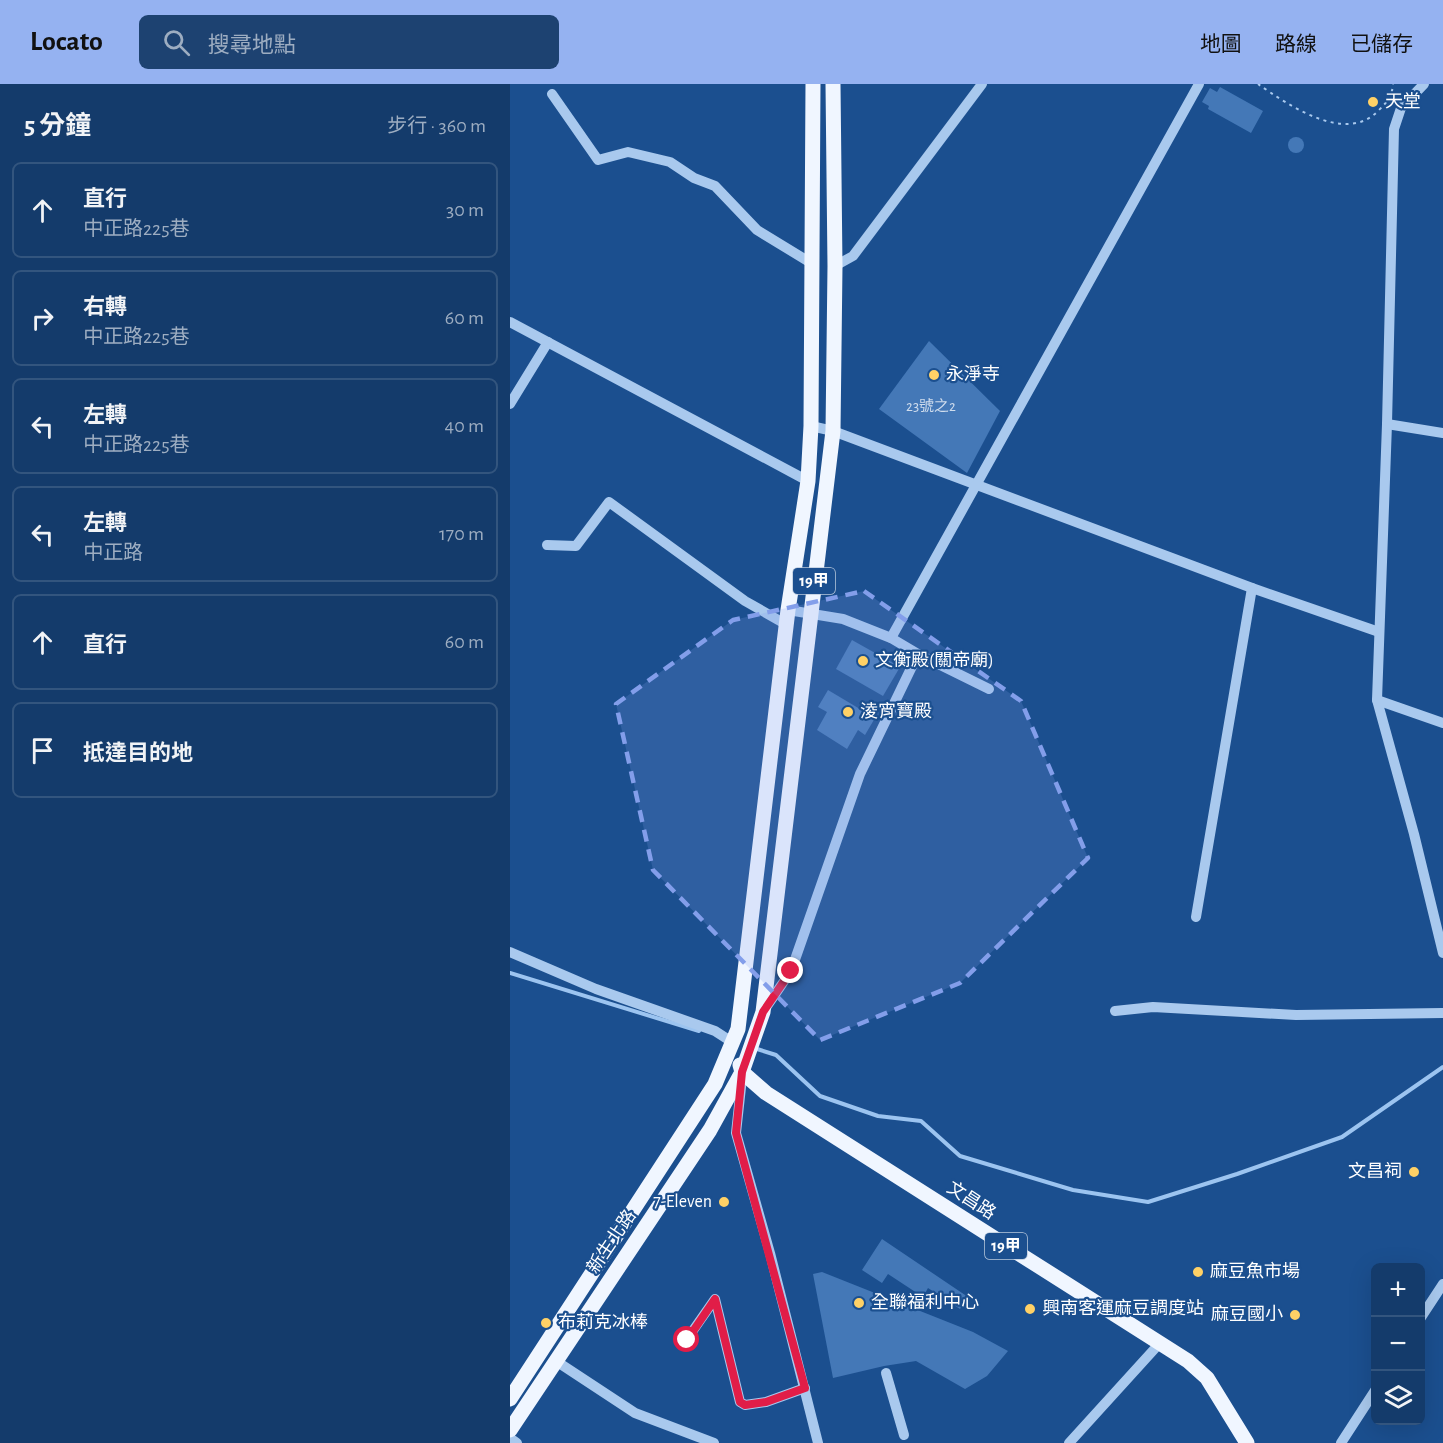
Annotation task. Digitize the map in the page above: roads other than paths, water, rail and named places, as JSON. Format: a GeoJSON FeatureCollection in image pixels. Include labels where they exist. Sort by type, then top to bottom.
{"type":"FeatureCollection","features":[{"type":"Feature","properties":{"kind":"main road","name":"19甲"},"geometry":{"type":"LineString","coordinates":[[732,1042],[738,1029],[788,609],[807,481],[811,426],[813,84]]}},
{"type":"Feature","properties":{"kind":"main road","name":"19甲"},"geometry":{"type":"LineString","coordinates":[[742,1072],[763,1012],[833,431],[833,84]]}},
{"type":"Feature","properties":{"kind":"main road"},"geometry":{"type":"LineString","coordinates":[[732,1042],[742,1072]]}},
{"type":"Feature","properties":{"kind":"main road","name":"新生北路"},"geometry":{"type":"LineString","coordinates":[[510,1399],[714,1084],[732,1042]]}},
{"type":"Feature","properties":{"kind":"main road","name":"新生北路"},"geometry":{"type":"LineString","coordinates":[[510,1430],[710,1130],[742,1072]]}},
{"type":"Feature","properties":{"kind":"main road","name":"文昌路"},"geometry":{"type":"LineString","coordinates":[[742,1072],[766,1093],[1188,1361],[1207,1378],[1247,1443]]}},
{"type":"Feature","properties":{"kind":"street"},"geometry":{"type":"LineString","coordinates":[[834,266],[853,256],[982,84]]}},
{"type":"Feature","properties":{"kind":"street"},"geometry":{"type":"LineString","coordinates":[[891,638],[1199,84]]}},
{"type":"Feature","properties":{"kind":"street"},"geometry":{"type":"LineString","coordinates":[[1424,84],[1401,108],[1394,129],[1388,424],[1377,700],[1414,834],[1443,953]]}},
{"type":"Feature","properties":{"kind":"street"},"geometry":{"type":"LineString","coordinates":[[552,94],[598,160],[628,152],[670,162],[694,178],[715,186],[757,230],[811,263]]}},
{"type":"Feature","properties":{"kind":"street"},"geometry":{"type":"LineString","coordinates":[[510,322],[807,481]]}},
{"type":"Feature","properties":{"kind":"street"},"geometry":{"type":"LineString","coordinates":[[510,404],[548,342]]}},
{"type":"Feature","properties":{"kind":"street"},"geometry":{"type":"LineString","coordinates":[[1388,424],[1443,433]]}},
{"type":"Feature","properties":{"kind":"street"},"geometry":{"type":"LineString","coordinates":[[811,426],[833,431],[1252,588],[1379,632]]}},
{"type":"Feature","properties":{"kind":"street"},"geometry":{"type":"LineString","coordinates":[[547,545],[576,546],[609,502],[745,601],[787,625]]}},
{"type":"Feature","properties":{"kind":"street"},"geometry":{"type":"LineString","coordinates":[[1196,917],[1252,588]]}},
{"type":"Feature","properties":{"kind":"street"},"geometry":{"type":"LineString","coordinates":[[788,609],[843,619],[891,638],[989,689]]}},
{"type":"Feature","properties":{"kind":"street"},"geometry":{"type":"LineString","coordinates":[[763,1012],[791,971],[860,774],[918,654]]}},
{"type":"Feature","properties":{"kind":"street"},"geometry":{"type":"LineString","coordinates":[[1377,700],[1443,723]]}},
{"type":"Feature","properties":{"kind":"street"},"geometry":{"type":"LineString","coordinates":[[510,952],[596,989],[715,1031],[732,1042]]}},
{"type":"Feature","properties":{"kind":"street"},"geometry":{"type":"LineString","coordinates":[[1115,1011],[1153,1007],[1296,1015],[1443,1013]]}},
{"type":"Feature","properties":{"kind":"street"},"geometry":{"type":"LineString","coordinates":[[742,1072],[736,1133],[818,1443]]}},
{"type":"Feature","properties":{"kind":"street"},"geometry":{"type":"LineString","coordinates":[[1421,1317],[1443,1284]]}},
{"type":"Feature","properties":{"kind":"street"},"geometry":{"type":"LineString","coordinates":[[687,1340],[715,1299],[740,1402],[745,1405],[766,1402],[805,1388]]}},
{"type":"Feature","properties":{"kind":"street"},"geometry":{"type":"LineString","coordinates":[[1069,1443],[1159,1344]]}},
{"type":"Feature","properties":{"kind":"street"},"geometry":{"type":"LineString","coordinates":[[556,1361],[635,1413],[714,1443]]}},
{"type":"Feature","properties":{"kind":"street"},"geometry":{"type":"LineString","coordinates":[[885,1372],[904,1435]]}},
{"type":"Feature","properties":{"kind":"street"},"geometry":{"type":"LineString","coordinates":[[1341,1443],[1371,1397]]}},
{"type":"Feature","properties":{"kind":"street"},"geometry":{"type":"LineString","coordinates":[[510,1438],[517,1443]]}},
{"type":"Feature","properties":{"kind":"waterway"},"geometry":{"type":"LineString","coordinates":[[510,973],[699,1031]]}},
{"type":"Feature","properties":{"kind":"waterway"},"geometry":{"type":"LineString","coordinates":[[757,1049],[776,1055],[820,1096],[878,1116],[921,1121],[960,1156],[1073,1190],[1148,1202],[1342,1137],[1443,1067]]}},
{"type":"Feature","properties":{"kind":"place","name":"天堂"},"geometry":{"type":"Point","coordinates":[1373,102]}},
{"type":"Feature","properties":{"kind":"place","name":"永淨寺"},"geometry":{"type":"Point","coordinates":[934,375]}},
{"type":"Feature","properties":{"kind":"place","name":"文衡殿(關帝廟)"},"geometry":{"type":"Point","coordinates":[863,661]}},
{"type":"Feature","properties":{"kind":"place","name":"淩宵寶殿"},"geometry":{"type":"Point","coordinates":[848,712]}},
{"type":"Feature","properties":{"kind":"place","name":"文昌祠"},"geometry":{"type":"Point","coordinates":[1414,1172]}},
{"type":"Feature","properties":{"kind":"place","name":"7-Eleven"},"geometry":{"type":"Point","coordinates":[724,1202]}},
{"type":"Feature","properties":{"kind":"place","name":"麻豆魚市場"},"geometry":{"type":"Point","coordinates":[1198,1272]}},
{"type":"Feature","properties":{"kind":"place","name":"全聯福利中心"},"geometry":{"type":"Point","coordinates":[859,1303]}},
{"type":"Feature","properties":{"kind":"place","name":"興南客運麻豆調度站"},"geometry":{"type":"Point","coordinates":[1030,1309]}},
{"type":"Feature","properties":{"kind":"place","name":"麻豆國小"},"geometry":{"type":"Point","coordinates":[1295,1315]}},
{"type":"Feature","properties":{"kind":"place","name":"布莉克冰棒"},"geometry":{"type":"Point","coordinates":[546,1323]}}]}
